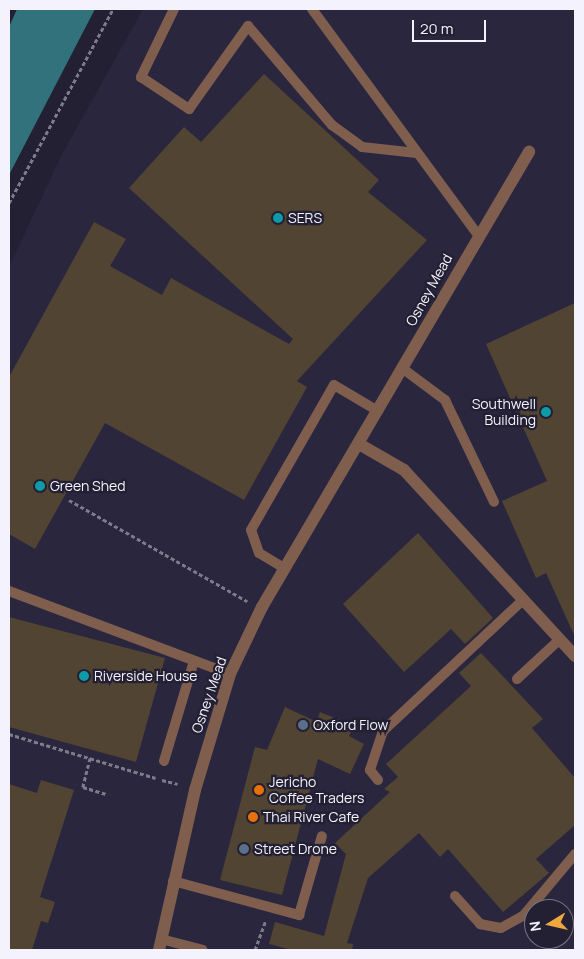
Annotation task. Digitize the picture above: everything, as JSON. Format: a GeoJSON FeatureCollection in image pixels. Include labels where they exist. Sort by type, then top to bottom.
{"type":"FeatureCollection","features":[{"type":"Feature","properties":{"kind":"street","name":"Osney Mead"},"geometry":{"type":"LineString","coordinates":[[160,945],[195,790],[230,674],[284,568],[359,444],[478,235],[529,152]]}},
{"type":"Feature","properties":{"kind":"street"},"geometry":{"type":"LineString","coordinates":[[359,444],[404,470],[575,656]]}},
{"type":"Feature","properties":{"kind":"lane"},"geometry":{"type":"LineString","coordinates":[[174,9],[140,77],[189,109],[248,26],[332,125],[362,147],[417,153]]}},
{"type":"Feature","properties":{"kind":"lane"},"geometry":{"type":"LineString","coordinates":[[312,9],[478,235]]}},
{"type":"Feature","properties":{"kind":"lane"},"geometry":{"type":"LineString","coordinates":[[402,368],[445,400],[494,502]]}},
{"type":"Feature","properties":{"kind":"lane"},"geometry":{"type":"LineString","coordinates":[[284,568],[259,553],[251,530],[334,384],[378,411]]}},
{"type":"Feature","properties":{"kind":"lane"},"geometry":{"type":"LineString","coordinates":[[9,592],[230,674]]}},
{"type":"Feature","properties":{"kind":"lane"},"geometry":{"type":"LineString","coordinates":[[378,780],[370,770],[383,731],[524,599]]}},
{"type":"Feature","properties":{"kind":"lane"},"geometry":{"type":"LineString","coordinates":[[517,679],[560,640]]}},
{"type":"Feature","properties":{"kind":"lane"},"geometry":{"type":"LineString","coordinates":[[164,761],[194,661]]}},
{"type":"Feature","properties":{"kind":"lane"},"geometry":{"type":"LineString","coordinates":[[173,881],[299,915],[322,836]]}},
{"type":"Feature","properties":{"kind":"lane"},"geometry":{"type":"LineString","coordinates":[[455,896],[480,924],[501,928],[524,915],[575,854]]}},
{"type":"Feature","properties":{"kind":"lane"},"geometry":{"type":"LineString","coordinates":[[160,945],[203,950]]}},
{"type":"Feature","properties":{"kind":"path"},"geometry":{"type":"LineString","coordinates":[[9,203],[113,9]]}},
{"type":"Feature","properties":{"kind":"path"},"geometry":{"type":"LineString","coordinates":[[69,500],[255,606]]}},
{"type":"Feature","properties":{"kind":"path"},"geometry":{"type":"LineString","coordinates":[[9,734],[195,790]]}},
{"type":"Feature","properties":{"kind":"path"},"geometry":{"type":"LineString","coordinates":[[90,758],[84,787],[106,794]]}},
{"type":"Feature","properties":{"kind":"path"},"geometry":{"type":"LineString","coordinates":[[255,950],[271,908]]}},
{"type":"Feature","properties":{"kind":"shaded area"},"geometry":{"type":"Polygon","coordinates":[[[17,9],[95,9],[9,175],[9,27],[17,9]]]}},
{"type":"Feature","properties":{"kind":"shaded area"},"geometry":{"type":"Polygon","coordinates":[[[143,9],[575,9],[575,950],[9,950],[9,267],[61,156],[143,9]]]}},
{"type":"Feature","properties":{"kind":"building"},"geometry":{"type":"Polygon","coordinates":[[[264,74],[379,180],[368,192],[427,240],[297,381],[307,387],[244,500],[105,423],[35,549],[9,534],[9,377],[94,222],[126,239],[110,266],[162,295],[171,278],[289,344],[293,339],[129,188],[184,127],[201,142],[264,74]]]}},
{"type":"Feature","properties":{"kind":"building","name":"Southwell Building"},"geometry":{"type":"Polygon","coordinates":[[[575,303],[575,637],[546,573],[536,578],[502,501],[547,481],[486,344],[575,303]]]}},
{"type":"Feature","properties":{"kind":"building"},"geometry":{"type":"Polygon","coordinates":[[[418,533],[493,618],[465,644],[451,629],[404,672],[343,604],[418,533]]]}},
{"type":"Feature","properties":{"kind":"building","name":"Riverside House"},"geometry":{"type":"Polygon","coordinates":[[[9,617],[165,658],[136,762],[9,727],[9,617]]]}},
{"type":"Feature","properties":{"kind":"building"},"geometry":{"type":"Polygon","coordinates":[[[481,653],[543,719],[532,728],[575,778],[575,825],[536,859],[549,873],[503,912],[448,849],[440,857],[419,833],[368,878],[347,943],[353,944],[352,950],[292,950],[269,944],[275,922],[324,936],[346,854],[335,843],[390,792],[384,789],[398,777],[386,764],[471,686],[459,673],[481,653]]]}},
{"type":"Feature","properties":{"kind":"building"},"geometry":{"type":"Polygon","coordinates":[[[285,707],[317,722],[320,712],[354,726],[349,736],[364,744],[350,774],[318,759],[282,895],[220,880],[255,747],[267,750],[285,707]]]}},
{"type":"Feature","properties":{"kind":"building"},"geometry":{"type":"Polygon","coordinates":[[[41,780],[74,790],[40,897],[55,902],[48,923],[41,921],[32,950],[9,950],[9,784],[37,793],[41,780]]]}},
{"type":"Feature","properties":{"kind":"place","name":"SERS"},"geometry":{"type":"Point","coordinates":[278,218]}},
{"type":"Feature","properties":{"kind":"place","name":"Southwell Building"},"geometry":{"type":"Point","coordinates":[546,412]}},
{"type":"Feature","properties":{"kind":"place","name":"Green Shed"},"geometry":{"type":"Point","coordinates":[40,486]}},
{"type":"Feature","properties":{"kind":"place","name":"Riverside House"},"geometry":{"type":"Point","coordinates":[84,676]}},
{"type":"Feature","properties":{"kind":"place","name":"Oxford Flow"},"geometry":{"type":"Point","coordinates":[303,725]}},
{"type":"Feature","properties":{"kind":"place","name":"Jericho Coffee Traders"},"geometry":{"type":"Point","coordinates":[259,790]}},
{"type":"Feature","properties":{"kind":"place","name":"Thai River Cafe"},"geometry":{"type":"Point","coordinates":[253,817]}},
{"type":"Feature","properties":{"kind":"place","name":"Street Drone"},"geometry":{"type":"Point","coordinates":[244,849]}}]}
